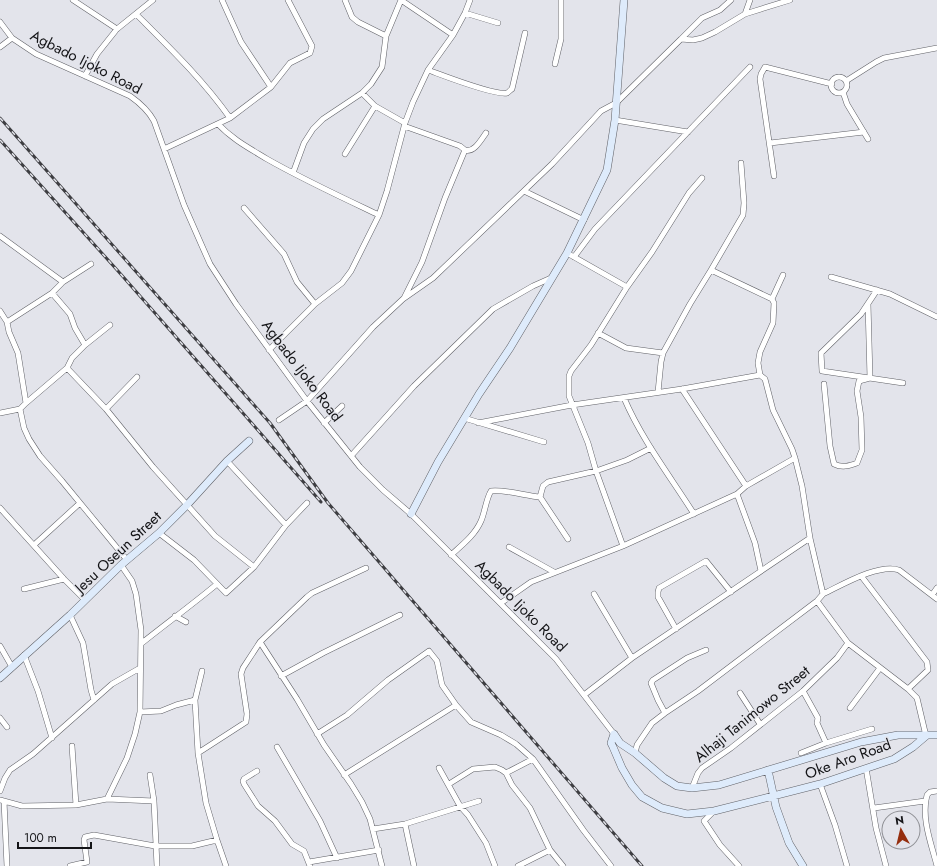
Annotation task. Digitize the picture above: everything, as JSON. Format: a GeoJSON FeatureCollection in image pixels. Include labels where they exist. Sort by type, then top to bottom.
{"type":"FeatureCollection","features":[{"type":"Feature","properties":{"kind":"main road"},"geometry":{"type":"LineString","coordinates":[[411,514],[438,462],[464,418],[510,348],[567,253],[607,170],[615,120],[624,0]]}},
{"type":"Feature","properties":{"kind":"main road","name":"Jesu Oseun Street"},"geometry":{"type":"LineString","coordinates":[[0,678],[70,615],[121,565],[159,533],[227,461],[249,441]]}},
{"type":"Feature","properties":{"kind":"main road"},"geometry":{"type":"LineString","coordinates":[[614,734],[611,743],[612,747],[629,779],[642,796],[662,808],[687,814],[714,811],[773,797]]}},
{"type":"Feature","properties":{"kind":"main road","name":"Agbado Ijoko Road"},"geometry":{"type":"LineString","coordinates":[[614,734],[620,743],[635,753],[664,778],[676,786],[692,788],[719,785],[768,770]]}},
{"type":"Feature","properties":{"kind":"main road","name":"Oke Aro Road"},"geometry":{"type":"LineString","coordinates":[[768,770],[861,742],[898,735],[937,735]]}},
{"type":"Feature","properties":{"kind":"main road","name":"Oke Aro Road"},"geometry":{"type":"LineString","coordinates":[[773,797],[820,784],[894,759],[913,747],[926,736]]}},
{"type":"Feature","properties":{"kind":"main road"},"geometry":{"type":"LineString","coordinates":[[768,770],[773,797],[789,843],[803,866]]}},
{"type":"Feature","properties":{"kind":"street"},"geometry":{"type":"LineString","coordinates":[[73,0],[117,29]]}},
{"type":"Feature","properties":{"kind":"street"},"geometry":{"type":"LineString","coordinates":[[85,76],[97,54],[117,29],[137,15],[153,0]]}},
{"type":"Feature","properties":{"kind":"street"},"geometry":{"type":"LineString","coordinates":[[222,0],[241,42],[271,87]]}},
{"type":"Feature","properties":{"kind":"street"},"geometry":{"type":"LineString","coordinates":[[164,149],[230,118],[271,87],[290,63],[310,53],[312,46],[288,0]]}},
{"type":"Feature","properties":{"kind":"street"},"geometry":{"type":"LineString","coordinates":[[345,0],[352,17],[358,22],[386,36]]}},
{"type":"Feature","properties":{"kind":"street"},"geometry":{"type":"LineString","coordinates":[[293,173],[304,143],[313,129],[323,119],[362,93],[371,84],[382,67],[386,36],[401,0],[453,35]]}},
{"type":"Feature","properties":{"kind":"street"},"geometry":{"type":"LineString","coordinates":[[269,350],[315,304],[346,279],[379,215],[405,124],[428,70],[453,35],[470,0]]}},
{"type":"Feature","properties":{"kind":"street"},"geometry":{"type":"LineString","coordinates":[[555,64],[561,39],[561,0]]}},
{"type":"Feature","properties":{"kind":"street"},"geometry":{"type":"LineString","coordinates":[[279,420],[307,401],[373,327],[403,299],[433,278],[552,164],[601,111],[616,103],[702,18],[720,10],[731,0]]}},
{"type":"Feature","properties":{"kind":"street"},"geometry":{"type":"LineString","coordinates":[[745,14],[750,0]]}},
{"type":"Feature","properties":{"kind":"street"},"geometry":{"type":"LineString","coordinates":[[681,40],[702,38],[745,14],[790,0]]}},
{"type":"Feature","properties":{"kind":"street"},"geometry":{"type":"LineString","coordinates":[[465,13],[498,23]]}},
{"type":"Feature","properties":{"kind":"street"},"geometry":{"type":"LineString","coordinates":[[137,15],[190,68],[215,97],[230,118]]}},
{"type":"Feature","properties":{"kind":"street","name":"Agbado Ijoko Road"},"geometry":{"type":"LineString","coordinates":[[0,22],[12,38],[36,54],[130,96],[141,103],[154,121],[184,204],[208,260],[236,304],[307,401],[351,456],[383,490],[411,514],[564,667],[614,734]]}},
{"type":"Feature","properties":{"kind":"street"},"geometry":{"type":"LineString","coordinates":[[428,70],[495,92],[506,93],[512,89],[525,33]]}},
{"type":"Feature","properties":{"kind":"street"},"geometry":{"type":"LineString","coordinates":[[0,47],[12,38]]}},
{"type":"Feature","properties":{"kind":"street"},"geometry":{"type":"LineString","coordinates":[[846,81],[884,58],[937,48]]}},
{"type":"Feature","properties":{"kind":"street"},"geometry":{"type":"LineString","coordinates":[[574,257],[595,228],[750,67]]}},
{"type":"Feature","properties":{"kind":"street"},"geometry":{"type":"LineString","coordinates":[[774,176],[760,79],[765,67],[832,84]]}},
{"type":"Feature","properties":{"kind":"street"},"geometry":{"type":"LineString","coordinates":[[838,77],[843,78],[846,81],[847,86],[843,92],[836,92],[832,88],[834,79],[838,77]]}},
{"type":"Feature","properties":{"kind":"street"},"geometry":{"type":"LineString","coordinates":[[843,92],[847,104],[868,139]]}},
{"type":"Feature","properties":{"kind":"street"},"geometry":{"type":"LineString","coordinates":[[362,93],[375,106],[405,124],[460,146],[468,151],[472,149],[486,133]]}},
{"type":"Feature","properties":{"kind":"street"},"geometry":{"type":"LineString","coordinates":[[345,154],[375,106]]}},
{"type":"Feature","properties":{"kind":"street"},"geometry":{"type":"LineString","coordinates":[[615,120],[688,132]]}},
{"type":"Feature","properties":{"kind":"street"},"geometry":{"type":"LineString","coordinates":[[218,124],[232,137],[314,185],[379,215]]}},
{"type":"Feature","properties":{"kind":"street"},"geometry":{"type":"LineString","coordinates":[[770,142],[864,132]]}},
{"type":"Feature","properties":{"kind":"street"},"geometry":{"type":"LineString","coordinates":[[403,299],[424,254],[465,150]]}},
{"type":"Feature","properties":{"kind":"street"},"geometry":{"type":"LineString","coordinates":[[658,392],[663,353],[690,304],[743,215],[744,203],[741,163]]}},
{"type":"Feature","properties":{"kind":"street"},"geometry":{"type":"LineString","coordinates":[[623,546],[596,471],[588,443],[572,405],[568,390],[571,371],[652,252],[689,193],[702,178]]}},
{"type":"Feature","properties":{"kind":"street"},"geometry":{"type":"LineString","coordinates":[[524,191],[584,220]]}},
{"type":"Feature","properties":{"kind":"street"},"geometry":{"type":"LineString","coordinates":[[244,208],[284,254],[296,282],[315,304]]}},
{"type":"Feature","properties":{"kind":"street"},"geometry":{"type":"LineString","coordinates":[[0,236],[63,282]]}},
{"type":"Feature","properties":{"kind":"street"},"geometry":{"type":"LineString","coordinates":[[567,253],[627,287]]}},
{"type":"Feature","properties":{"kind":"street"},"geometry":{"type":"LineString","coordinates":[[7,322],[52,293],[63,282],[91,264]]}},
{"type":"Feature","properties":{"kind":"street"},"geometry":{"type":"LineString","coordinates":[[711,270],[772,299]]}},
{"type":"Feature","properties":{"kind":"street"},"geometry":{"type":"LineString","coordinates":[[783,275],[772,299],[774,302],[773,323],[760,352],[758,363],[760,374],[765,379],[773,410],[795,458],[802,486],[810,538],[823,594]]}},
{"type":"Feature","properties":{"kind":"street"},"geometry":{"type":"LineString","coordinates":[[831,277],[890,294],[937,317]]}},
{"type":"Feature","properties":{"kind":"street"},"geometry":{"type":"LineString","coordinates":[[351,456],[414,386],[493,309],[533,286],[552,278]]}},
{"type":"Feature","properties":{"kind":"street"},"geometry":{"type":"LineString","coordinates":[[878,290],[860,314],[821,353],[822,371],[903,383]]}},
{"type":"Feature","properties":{"kind":"street"},"geometry":{"type":"LineString","coordinates":[[52,293],[70,314],[75,328],[85,344]]}},
{"type":"Feature","properties":{"kind":"street"},"geometry":{"type":"LineString","coordinates":[[868,304],[870,378]]}},
{"type":"Feature","properties":{"kind":"street"},"geometry":{"type":"LineString","coordinates":[[0,311],[7,322],[9,332],[18,353],[26,403]]}},
{"type":"Feature","properties":{"kind":"street"},"geometry":{"type":"LineString","coordinates":[[0,413],[20,409],[67,368],[72,358],[85,344],[110,325]]}},
{"type":"Feature","properties":{"kind":"street"},"geometry":{"type":"LineString","coordinates":[[598,333],[626,348],[663,353]]}},
{"type":"Feature","properties":{"kind":"street"},"geometry":{"type":"LineString","coordinates":[[67,368],[106,409],[153,467],[215,536],[254,567]]}},
{"type":"Feature","properties":{"kind":"street"},"geometry":{"type":"LineString","coordinates":[[478,422],[572,405],[682,389],[760,374]]}},
{"type":"Feature","properties":{"kind":"street"},"geometry":{"type":"LineString","coordinates":[[106,409],[137,377]]}},
{"type":"Feature","properties":{"kind":"street"},"geometry":{"type":"LineString","coordinates":[[824,384],[830,446],[834,464],[837,466],[846,466],[857,463],[862,450],[862,417],[857,391],[859,381],[870,378]]}},
{"type":"Feature","properties":{"kind":"street"},"geometry":{"type":"LineString","coordinates":[[682,389],[746,486]]}},
{"type":"Feature","properties":{"kind":"street"},"geometry":{"type":"LineString","coordinates":[[624,398],[634,420],[694,514]]}},
{"type":"Feature","properties":{"kind":"street"},"geometry":{"type":"LineString","coordinates":[[324,423],[342,406]]}},
{"type":"Feature","properties":{"kind":"street"},"geometry":{"type":"LineString","coordinates":[[20,409],[24,428],[46,464],[62,481],[127,560]]}},
{"type":"Feature","properties":{"kind":"street"},"geometry":{"type":"LineString","coordinates":[[464,418],[544,442]]}},
{"type":"Feature","properties":{"kind":"street"},"geometry":{"type":"LineString","coordinates":[[568,539],[540,497],[542,486],[596,471],[627,460],[651,448]]}},
{"type":"Feature","properties":{"kind":"street"},"geometry":{"type":"LineString","coordinates":[[501,603],[531,582],[623,546],[737,494],[746,486],[795,458]]}},
{"type":"Feature","properties":{"kind":"street"},"geometry":{"type":"LineString","coordinates":[[227,461],[286,525]]}},
{"type":"Feature","properties":{"kind":"street"},"geometry":{"type":"LineString","coordinates":[[452,555],[471,537],[480,523],[487,506],[488,495],[491,491],[497,490],[540,497]]}},
{"type":"Feature","properties":{"kind":"street"},"geometry":{"type":"LineString","coordinates":[[737,494],[755,543],[761,571]]}},
{"type":"Feature","properties":{"kind":"street"},"geometry":{"type":"LineString","coordinates":[[34,545],[80,503]]}},
{"type":"Feature","properties":{"kind":"street"},"geometry":{"type":"LineString","coordinates":[[159,533],[194,560],[226,593],[254,567],[286,525],[307,503]]}},
{"type":"Feature","properties":{"kind":"street"},"geometry":{"type":"LineString","coordinates":[[0,508],[85,600]]}},
{"type":"Feature","properties":{"kind":"street"},"geometry":{"type":"LineString","coordinates":[[584,695],[632,658],[810,538]]}},
{"type":"Feature","properties":{"kind":"street"},"geometry":{"type":"LineString","coordinates":[[509,547],[554,572]]}},
{"type":"Feature","properties":{"kind":"street"},"geometry":{"type":"LineString","coordinates":[[676,629],[658,596],[659,588],[706,561],[731,592]]}},
{"type":"Feature","properties":{"kind":"street"},"geometry":{"type":"LineString","coordinates":[[106,799],[127,758],[140,712],[141,630],[136,594],[132,581],[121,565]]}},
{"type":"Feature","properties":{"kind":"street"},"geometry":{"type":"LineString","coordinates":[[198,753],[246,722],[247,714],[241,674],[243,668],[260,642],[312,593],[366,568]]}},
{"type":"Feature","properties":{"kind":"street"},"geometry":{"type":"LineString","coordinates":[[635,753],[637,745],[652,724],[665,712],[698,691],[823,594],[881,569],[895,568],[937,599]]}},
{"type":"Feature","properties":{"kind":"street"},"geometry":{"type":"LineString","coordinates":[[862,577],[927,662],[928,670],[908,689]]}},
{"type":"Feature","properties":{"kind":"street"},"geometry":{"type":"LineString","coordinates":[[24,589],[64,579]]}},
{"type":"Feature","properties":{"kind":"street"},"geometry":{"type":"LineString","coordinates":[[142,643],[217,584]]}},
{"type":"Feature","properties":{"kind":"street"},"geometry":{"type":"LineString","coordinates":[[932,596],[937,588]]}},
{"type":"Feature","properties":{"kind":"street"},"geometry":{"type":"LineString","coordinates":[[594,594],[632,658]]}},
{"type":"Feature","properties":{"kind":"street"},"geometry":{"type":"LineString","coordinates":[[817,600],[848,644],[908,689],[917,698],[926,736]]}},
{"type":"Feature","properties":{"kind":"street"},"geometry":{"type":"LineString","coordinates":[[70,615],[83,643],[94,700]]}},
{"type":"Feature","properties":{"kind":"street"},"geometry":{"type":"LineString","coordinates":[[281,676],[323,653],[400,615]]}},
{"type":"Feature","properties":{"kind":"street"},"geometry":{"type":"LineString","coordinates":[[175,616],[186,622]]}},
{"type":"Feature","properties":{"kind":"street"},"geometry":{"type":"LineString","coordinates":[[260,642],[317,734],[362,802],[370,819],[382,866]]}},
{"type":"Feature","properties":{"kind":"street","name":"Alhaji Tanimowo Street"},"geometry":{"type":"LineString","coordinates":[[692,788],[698,773],[702,768],[731,748],[803,691],[848,644]]}},
{"type":"Feature","properties":{"kind":"street"},"geometry":{"type":"LineString","coordinates":[[0,646],[12,667]]}},
{"type":"Feature","properties":{"kind":"street"},"geometry":{"type":"LineString","coordinates":[[665,712],[651,683],[653,680],[683,661],[706,650]]}},
{"type":"Feature","properties":{"kind":"street"},"geometry":{"type":"LineString","coordinates":[[317,734],[347,716],[388,680],[429,651],[437,661],[442,685],[456,705],[471,722],[501,735],[516,744],[533,759],[584,831],[611,866]]}},
{"type":"Feature","properties":{"kind":"street"},"geometry":{"type":"LineString","coordinates":[[24,655],[38,691],[52,738]]}},
{"type":"Feature","properties":{"kind":"street"},"geometry":{"type":"LineString","coordinates":[[0,791],[10,770],[33,754],[52,738],[112,684],[140,668]]}},
{"type":"Feature","properties":{"kind":"street"},"geometry":{"type":"LineString","coordinates":[[850,708],[880,668]]}},
{"type":"Feature","properties":{"kind":"street"},"geometry":{"type":"LineString","coordinates":[[202,671],[195,700],[198,753],[206,803],[226,866]]}},
{"type":"Feature","properties":{"kind":"street"},"geometry":{"type":"LineString","coordinates":[[803,691],[818,718],[817,723],[826,743]]}},
{"type":"Feature","properties":{"kind":"street"},"geometry":{"type":"LineString","coordinates":[[740,693],[760,724]]}},
{"type":"Feature","properties":{"kind":"street"},"geometry":{"type":"LineString","coordinates":[[140,712],[161,711],[195,700]]}},
{"type":"Feature","properties":{"kind":"street"},"geometry":{"type":"LineString","coordinates":[[344,775],[456,705]]}},
{"type":"Feature","properties":{"kind":"street"},"geometry":{"type":"LineString","coordinates":[[0,718],[7,728]]}},
{"type":"Feature","properties":{"kind":"street"},"geometry":{"type":"LineString","coordinates":[[801,752],[872,729]]}},
{"type":"Feature","properties":{"kind":"street"},"geometry":{"type":"LineString","coordinates":[[72,746],[76,805]]}},
{"type":"Feature","properties":{"kind":"street"},"geometry":{"type":"LineString","coordinates":[[277,747],[320,821],[337,858]]}},
{"type":"Feature","properties":{"kind":"street"},"geometry":{"type":"LineString","coordinates":[[506,773],[533,759]]}},
{"type":"Feature","properties":{"kind":"street"},"geometry":{"type":"LineString","coordinates":[[449,784],[473,769],[495,767],[506,773],[512,785],[530,808],[550,850],[563,866]]}},
{"type":"Feature","properties":{"kind":"street"},"geometry":{"type":"LineString","coordinates":[[439,768],[460,806],[468,815],[486,843],[495,866]]}},
{"type":"Feature","properties":{"kind":"street"},"geometry":{"type":"LineString","coordinates":[[866,768],[874,808],[876,828],[886,866]]}},
{"type":"Feature","properties":{"kind":"street"},"geometry":{"type":"LineString","coordinates":[[257,771],[244,779],[244,784],[258,806],[275,820],[292,844],[304,851],[310,864],[379,850]]}},
{"type":"Feature","properties":{"kind":"street"},"geometry":{"type":"LineString","coordinates":[[150,775],[154,801],[157,866]]}},
{"type":"Feature","properties":{"kind":"street"},"geometry":{"type":"LineString","coordinates":[[820,784],[835,825],[847,866]]}},
{"type":"Feature","properties":{"kind":"street"},"geometry":{"type":"LineString","coordinates":[[937,791],[930,792],[925,801],[925,816],[937,866]]}},
{"type":"Feature","properties":{"kind":"street"},"geometry":{"type":"LineString","coordinates":[[7,866],[2,800],[22,806],[76,805],[106,799],[154,801]]}},
{"type":"Feature","properties":{"kind":"street"},"geometry":{"type":"LineString","coordinates":[[373,829],[405,824],[479,801]]}},
{"type":"Feature","properties":{"kind":"street"},"geometry":{"type":"LineString","coordinates":[[874,808],[925,801]]}},
{"type":"Feature","properties":{"kind":"street"},"geometry":{"type":"LineString","coordinates":[[714,811],[704,821],[720,845],[739,866]]}},
{"type":"Feature","properties":{"kind":"street"},"geometry":{"type":"LineString","coordinates":[[405,824],[414,866]]}},
{"type":"Feature","properties":{"kind":"street"},"geometry":{"type":"LineString","coordinates":[[70,866],[87,862],[84,840],[86,837],[94,835],[155,846],[192,846],[217,840]]}},
{"type":"Feature","properties":{"kind":"street"},"geometry":{"type":"LineString","coordinates":[[518,866],[550,850]]}},
{"type":"Feature","properties":{"kind":"railway"},"geometry":{"type":"LineString","coordinates":[[0,118],[270,423],[328,503],[642,866]]}},
{"type":"Feature","properties":{"kind":"railway"},"geometry":{"type":"LineString","coordinates":[[0,140],[118,271],[321,502]]}}]}
